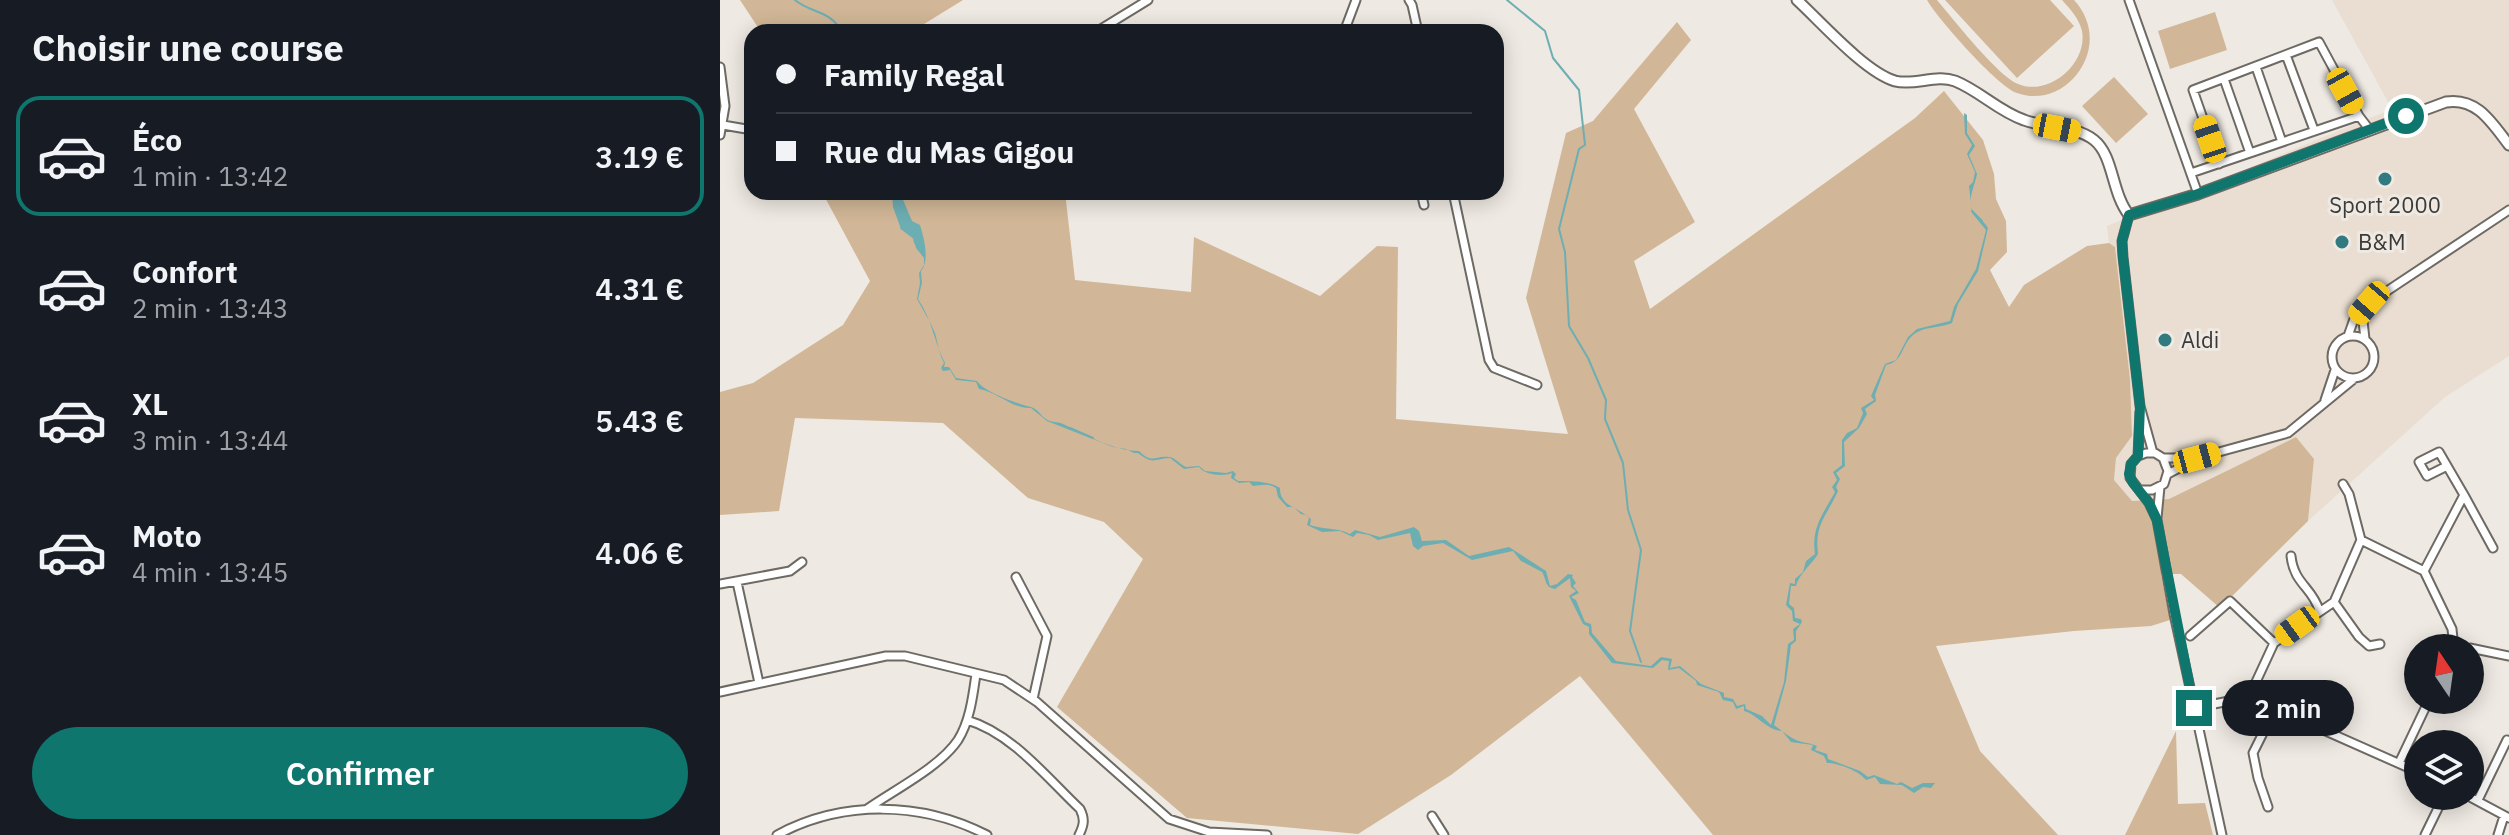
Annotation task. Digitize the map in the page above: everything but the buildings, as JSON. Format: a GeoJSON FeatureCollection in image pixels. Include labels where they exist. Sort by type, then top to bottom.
{"type":"FeatureCollection","features":[{"type":"Feature","properties":{"kind":"street"},"geometry":{"type":"LineString","coordinates":[[1109,24],[1148,0]]}},
{"type":"Feature","properties":{"kind":"street"},"geometry":{"type":"LineString","coordinates":[[1347,24],[1356,0]]}},
{"type":"Feature","properties":{"kind":"street"},"geometry":{"type":"LineString","coordinates":[[1409,0],[1416,24]]}},
{"type":"Feature","properties":{"kind":"street"},"geometry":{"type":"LineString","coordinates":[[1797,0],[1882,75],[1907,83],[1946,79],[1957,82],[2008,115],[2031,123],[2083,133],[2102,148],[2119,203],[2129,215]]}},
{"type":"Feature","properties":{"kind":"street"},"geometry":{"type":"LineString","coordinates":[[2129,0],[2198,194]]}},
{"type":"Feature","properties":{"kind":"street"},"geometry":{"type":"LineString","coordinates":[[2219,164],[2193,90],[2319,42],[2369,129]]}},
{"type":"Feature","properties":{"kind":"street"},"geometry":{"type":"LineString","coordinates":[[2286,55],[2314,130]]}},
{"type":"Feature","properties":{"kind":"street"},"geometry":{"type":"LineString","coordinates":[[720,67],[725,106],[720,135]]}},
{"type":"Feature","properties":{"kind":"street"},"geometry":{"type":"LineString","coordinates":[[2256,67],[2282,142]]}},
{"type":"Feature","properties":{"kind":"street"},"geometry":{"type":"LineString","coordinates":[[2224,79],[2250,153]]}},
{"type":"Feature","properties":{"kind":"street"},"geometry":{"type":"LineString","coordinates":[[2129,215],[2198,194],[2369,129],[2453,101],[2480,109],[2509,145]]}},
{"type":"Feature","properties":{"kind":"street"},"geometry":{"type":"LineString","coordinates":[[2191,173],[2359,116]]}},
{"type":"Feature","properties":{"kind":"street"},"geometry":{"type":"LineString","coordinates":[[723,125],[744,129]]}},
{"type":"Feature","properties":{"kind":"street"},"geometry":{"type":"LineString","coordinates":[[1423,200],[1424,205]]}},
{"type":"Feature","properties":{"kind":"street"},"geometry":{"type":"LineString","coordinates":[[1455,200],[1489,360],[1494,368],[1537,385]]}},
{"type":"Feature","properties":{"kind":"street"},"geometry":{"type":"LineString","coordinates":[[2348,336],[2354,319],[2369,303],[2509,210]]}},
{"type":"Feature","properties":{"kind":"street"},"geometry":{"type":"LineString","coordinates":[[2129,215],[2122,241],[2140,406],[2138,456]]}},
{"type":"Feature","properties":{"kind":"street"},"geometry":{"type":"LineString","coordinates":[[2365,339],[2363,321],[2369,303]]}},
{"type":"Feature","properties":{"kind":"street"},"geometry":{"type":"LineString","coordinates":[[2222,835],[2157,520],[2160,487],[2168,474],[2197,458],[2288,433],[2355,378],[2368,372],[2374,360],[2372,346],[2365,339],[2348,336],[2341,338],[2332,349],[2332,363],[2335,370],[2348,378],[2355,378]]}},
{"type":"Feature","properties":{"kind":"street"},"geometry":{"type":"LineString","coordinates":[[2324,402],[2335,370]]}},
{"type":"Feature","properties":{"kind":"street"},"geometry":{"type":"LineString","coordinates":[[2140,406],[2153,453]]}},
{"type":"Feature","properties":{"kind":"street"},"geometry":{"type":"LineString","coordinates":[[2157,520],[2133,483],[2129,474],[2131,464],[2138,456],[2153,453],[2163,458],[2197,458]]}},
{"type":"Feature","properties":{"kind":"street"},"geometry":{"type":"LineString","coordinates":[[2163,458],[2168,474]]}},
{"type":"Feature","properties":{"kind":"street"},"geometry":{"type":"LineString","coordinates":[[2447,466],[2493,548]]}},
{"type":"Feature","properties":{"kind":"street"},"geometry":{"type":"LineString","coordinates":[[2249,697],[2274,643],[2334,602],[2361,540],[2349,494],[2343,484]]}},
{"type":"Feature","properties":{"kind":"street"},"geometry":{"type":"LineString","coordinates":[[2140,490],[2160,487]]}},
{"type":"Feature","properties":{"kind":"street"},"geometry":{"type":"LineString","coordinates":[[2424,571],[2464,495]]}},
{"type":"Feature","properties":{"kind":"street"},"geometry":{"type":"LineString","coordinates":[[2361,540],[2424,571],[2453,634]]}},
{"type":"Feature","properties":{"kind":"street"},"geometry":{"type":"LineString","coordinates":[[2291,556],[2293,573],[2319,610]]}},
{"type":"Feature","properties":{"kind":"street"},"geometry":{"type":"LineString","coordinates":[[720,584],[790,571],[802,562]]}},
{"type":"Feature","properties":{"kind":"street"},"geometry":{"type":"LineString","coordinates":[[1016,577],[1047,636],[1033,699]]}},
{"type":"Feature","properties":{"kind":"street"},"geometry":{"type":"LineString","coordinates":[[737,582],[759,683]]}},
{"type":"Feature","properties":{"kind":"street"},"geometry":{"type":"LineString","coordinates":[[2190,636],[2230,601],[2274,643]]}},
{"type":"Feature","properties":{"kind":"street"},"geometry":{"type":"LineString","coordinates":[[2334,602],[2359,637],[2369,646],[2380,644]]}},
{"type":"Feature","properties":{"kind":"street"},"geometry":{"type":"LineString","coordinates":[[2484,651],[2509,656]]}},
{"type":"Feature","properties":{"kind":"street"},"geometry":{"type":"LineString","coordinates":[[720,692],[886,656],[905,656],[1004,680],[1033,699],[1169,819],[1209,832],[1267,835]]}},
{"type":"Feature","properties":{"kind":"street"},"geometry":{"type":"LineString","coordinates":[[866,810],[942,758],[957,740],[967,720],[976,674]]}},
{"type":"Feature","properties":{"kind":"street"},"geometry":{"type":"LineString","coordinates":[[2194,708],[2249,697],[2404,765]]}},
{"type":"Feature","properties":{"kind":"street"},"geometry":{"type":"LineString","coordinates":[[2268,807],[2253,753],[2276,707]]}},
{"type":"Feature","properties":{"kind":"street"},"geometry":{"type":"LineString","coordinates":[[2399,763],[2422,714]]}},
{"type":"Feature","properties":{"kind":"street"},"geometry":{"type":"LineString","coordinates":[[967,720],[984,726],[1002,738],[1080,809],[1084,826],[1079,835]]}},
{"type":"Feature","properties":{"kind":"street"},"geometry":{"type":"LineString","coordinates":[[2484,788],[2509,741]]}},
{"type":"Feature","properties":{"kind":"street"},"geometry":{"type":"LineString","coordinates":[[2484,804],[2507,817],[2498,835]]}},
{"type":"Feature","properties":{"kind":"street"},"geometry":{"type":"LineString","coordinates":[[777,835],[811,819],[866,810],[896,809],[945,818],[987,835]]}},
{"type":"Feature","properties":{"kind":"street"},"geometry":{"type":"LineString","coordinates":[[2425,835],[2437,810]]}},
{"type":"Feature","properties":{"kind":"street"},"geometry":{"type":"LineString","coordinates":[[1432,816],[1444,835]]}},
{"type":"Feature","properties":{"kind":"shaded area"},"geometry":{"type":"Polygon","coordinates":[[[740,0],[963,0],[924,24],[756,24],[740,0]]]}},
{"type":"Feature","properties":{"kind":"shaded area"},"geometry":{"type":"Polygon","coordinates":[[[1927,0],[1937,0],[1988,59],[2018,84],[2042,86],[2053,81],[2073,65],[2079,55],[2081,26],[2062,0],[2074,0],[2086,18],[2090,36],[2087,54],[2080,70],[2068,84],[2052,93],[2035,96],[2017,93],[1983,66],[1927,0]]]}},
{"type":"Feature","properties":{"kind":"shaded area"},"geometry":{"type":"Polygon","coordinates":[[[1945,0],[2050,0],[2074,26],[2017,78],[1945,0]]]}},
{"type":"Feature","properties":{"kind":"shaded area"},"geometry":{"type":"Polygon","coordinates":[[[2332,0],[2509,0],[2509,356],[2445,397],[2308,521],[2314,459],[2296,437],[2169,499],[2132,501],[2114,480],[2116,458],[2132,436],[2130,379],[2115,247],[2109,243],[2107,226],[2392,109],[2332,0]]]}},
{"type":"Feature","properties":{"kind":"shaded area"},"geometry":{"type":"Polygon","coordinates":[[[2215,12],[2227,50],[2170,69],[2158,31],[2215,12]]]}},
{"type":"Feature","properties":{"kind":"shaded area"},"geometry":{"type":"Polygon","coordinates":[[[1677,22],[1691,40],[1634,109],[1695,222],[1634,261],[1650,309],[1915,118],[1944,91],[1983,140],[1994,174],[1996,199],[2006,221],[2007,252],[1990,270],[2009,307],[2024,285],[2087,246],[2109,243],[2115,247],[2130,379],[2132,436],[2116,458],[2114,480],[2132,501],[2169,499],[2296,437],[2314,459],[2308,521],[2220,608],[2181,574],[2161,574],[2170,620],[2151,626],[1936,646],[1980,751],[2058,835],[1713,835],[1580,676],[1451,775],[1358,834],[1187,818],[1057,707],[1143,559],[1104,522],[1028,498],[943,423],[795,418],[779,511],[720,515],[720,392],[753,383],[843,325],[870,281],[826,200],[1066,200],[1075,280],[1191,292],[1194,237],[1320,296],[1377,246],[1398,247],[1396,419],[1568,434],[1526,298],[1566,133],[1593,121],[1677,22]]]}},
{"type":"Feature","properties":{"kind":"shaded area"},"geometry":{"type":"Polygon","coordinates":[[[2114,77],[2148,114],[2116,143],[2082,106],[2114,77]]]}},
{"type":"Feature","properties":{"kind":"shaded area"},"geometry":{"type":"Polygon","coordinates":[[[2176,731],[2178,804],[2205,803],[2213,835],[2125,835],[2176,731]]]}},
{"type":"Feature","properties":{"kind":"water"},"geometry":{"type":"Polygon","coordinates":[[[1964,113],[1967,115],[1967,133],[1975,146],[1969,155],[1977,174],[1971,202],[1969,186],[1975,172],[1967,154],[1972,145],[1965,134],[1964,113]]]}},
{"type":"Feature","properties":{"kind":"water"},"geometry":{"type":"Polygon","coordinates":[[[893,200],[903,200],[912,221],[922,230],[926,255],[918,299],[929,320],[917,299],[919,273],[924,258],[916,248],[913,236],[901,229],[893,200]]]}},
{"type":"Feature","properties":{"kind":"water"},"geometry":{"type":"Polygon","coordinates":[[[1971,204],[1974,213],[1988,228],[1978,271],[1958,304],[1952,323],[1925,329],[1910,338],[1896,360],[1908,337],[1917,329],[1950,321],[1954,307],[1976,269],[1986,230],[1972,213],[1971,204]]]}},
{"type":"Feature","properties":{"kind":"water"},"geometry":{"type":"Polygon","coordinates":[[[939,349],[945,363],[944,367],[949,367],[956,378],[977,381],[994,393],[1033,408],[1048,420],[1099,441],[1047,421],[1031,408],[1018,406],[979,389],[976,382],[956,380],[950,370],[943,371],[944,363],[939,349]]]}},
{"type":"Feature","properties":{"kind":"water"},"geometry":{"type":"Polygon","coordinates":[[[1896,360],[1886,365],[1875,395],[1876,401],[1865,409],[1867,414],[1859,428],[1844,442],[1845,466],[1836,473],[1840,479],[1836,487],[1838,491],[1820,527],[1818,554],[1796,586],[1791,586],[1789,604],[1794,608],[1795,618],[1802,622],[1796,631],[1796,641],[1791,645],[1786,681],[1774,725],[1796,740],[1817,746],[1815,750],[1827,754],[1828,759],[1860,771],[1868,777],[1874,775],[1912,788],[1923,783],[1935,783],[1931,788],[1923,787],[1914,793],[1902,785],[1880,784],[1875,777],[1866,780],[1848,768],[1827,763],[1824,756],[1811,750],[1813,745],[1791,742],[1782,731],[1771,728],[1744,711],[1744,706],[1736,709],[1733,702],[1723,700],[1719,692],[1697,685],[1679,668],[1668,670],[1669,661],[1662,660],[1653,668],[1612,663],[1589,634],[1589,627],[1583,624],[1569,596],[1576,591],[1571,587],[1570,578],[1555,589],[1551,588],[1542,572],[1521,561],[1513,551],[1472,560],[1443,543],[1423,546],[1418,550],[1413,546],[1410,533],[1378,540],[1357,533],[1353,537],[1340,531],[1322,532],[1307,525],[1308,517],[1311,519],[1310,525],[1315,527],[1340,530],[1350,534],[1355,530],[1380,537],[1414,527],[1422,541],[1446,540],[1469,556],[1509,547],[1546,571],[1550,586],[1568,574],[1573,575],[1576,583],[1573,586],[1579,593],[1571,597],[1576,600],[1585,622],[1591,624],[1592,633],[1616,661],[1651,666],[1661,657],[1672,659],[1670,668],[1680,666],[1701,684],[1724,693],[1724,697],[1733,699],[1737,706],[1745,704],[1746,709],[1762,716],[1771,725],[1784,682],[1788,644],[1794,640],[1793,629],[1800,624],[1793,621],[1792,611],[1786,605],[1790,583],[1795,584],[1806,561],[1815,554],[1816,529],[1835,492],[1832,487],[1837,480],[1833,472],[1842,465],[1842,440],[1857,428],[1863,413],[1861,408],[1874,400],[1871,396],[1885,364],[1896,360]]]}},
{"type":"Feature","properties":{"kind":"water"},"geometry":{"type":"Polygon","coordinates":[[[1128,450],[1139,451],[1151,459],[1164,457],[1171,458],[1186,467],[1199,466],[1205,471],[1233,471],[1238,481],[1271,484],[1280,488],[1283,499],[1292,507],[1287,507],[1278,497],[1276,488],[1270,485],[1239,483],[1231,478],[1232,473],[1214,474],[1205,472],[1199,467],[1184,469],[1170,458],[1150,460],[1128,450]]]}},
{"type":"Feature","properties":{"kind":"waterway"},"geometry":{"type":"LineString","coordinates":[[795,0],[836,24]]}},
{"type":"Feature","properties":{"kind":"waterway"},"geometry":{"type":"LineString","coordinates":[[1507,0],[1545,31],[1553,58],[1579,90],[1585,145],[1579,149],[1559,229],[1565,252],[1569,326],[1588,358],[1606,400],[1605,419],[1623,463],[1628,510],[1641,550],[1630,631],[1641,662]]}},
{"type":"Feature","properties":{"kind":"waterway"},"geometry":{"type":"LineString","coordinates":[[1972,211],[1982,221]]}},
{"type":"Feature","properties":{"kind":"waterway"},"geometry":{"type":"LineString","coordinates":[[901,228],[914,238],[915,243]]}},
{"type":"Feature","properties":{"kind":"waterway"},"geometry":{"type":"LineString","coordinates":[[1070,428],[1093,438]]}},
{"type":"Feature","properties":{"kind":"place","name":"Sport 2000"},"geometry":{"type":"Point","coordinates":[2385,179]}},
{"type":"Feature","properties":{"kind":"place","name":"B&M"},"geometry":{"type":"Point","coordinates":[2342,242]}},
{"type":"Feature","properties":{"kind":"place","name":"Aldi"},"geometry":{"type":"Point","coordinates":[2165,340]}},
{"type":"Feature","properties":{"kind":"route"},"geometry":{"type":"LineString","coordinates":[[2194,708],[2157,520],[2129,474],[2133,460],[2138,456],[2140,406],[2122,241],[2129,215],[2198,194],[2406,116]]}}]}
